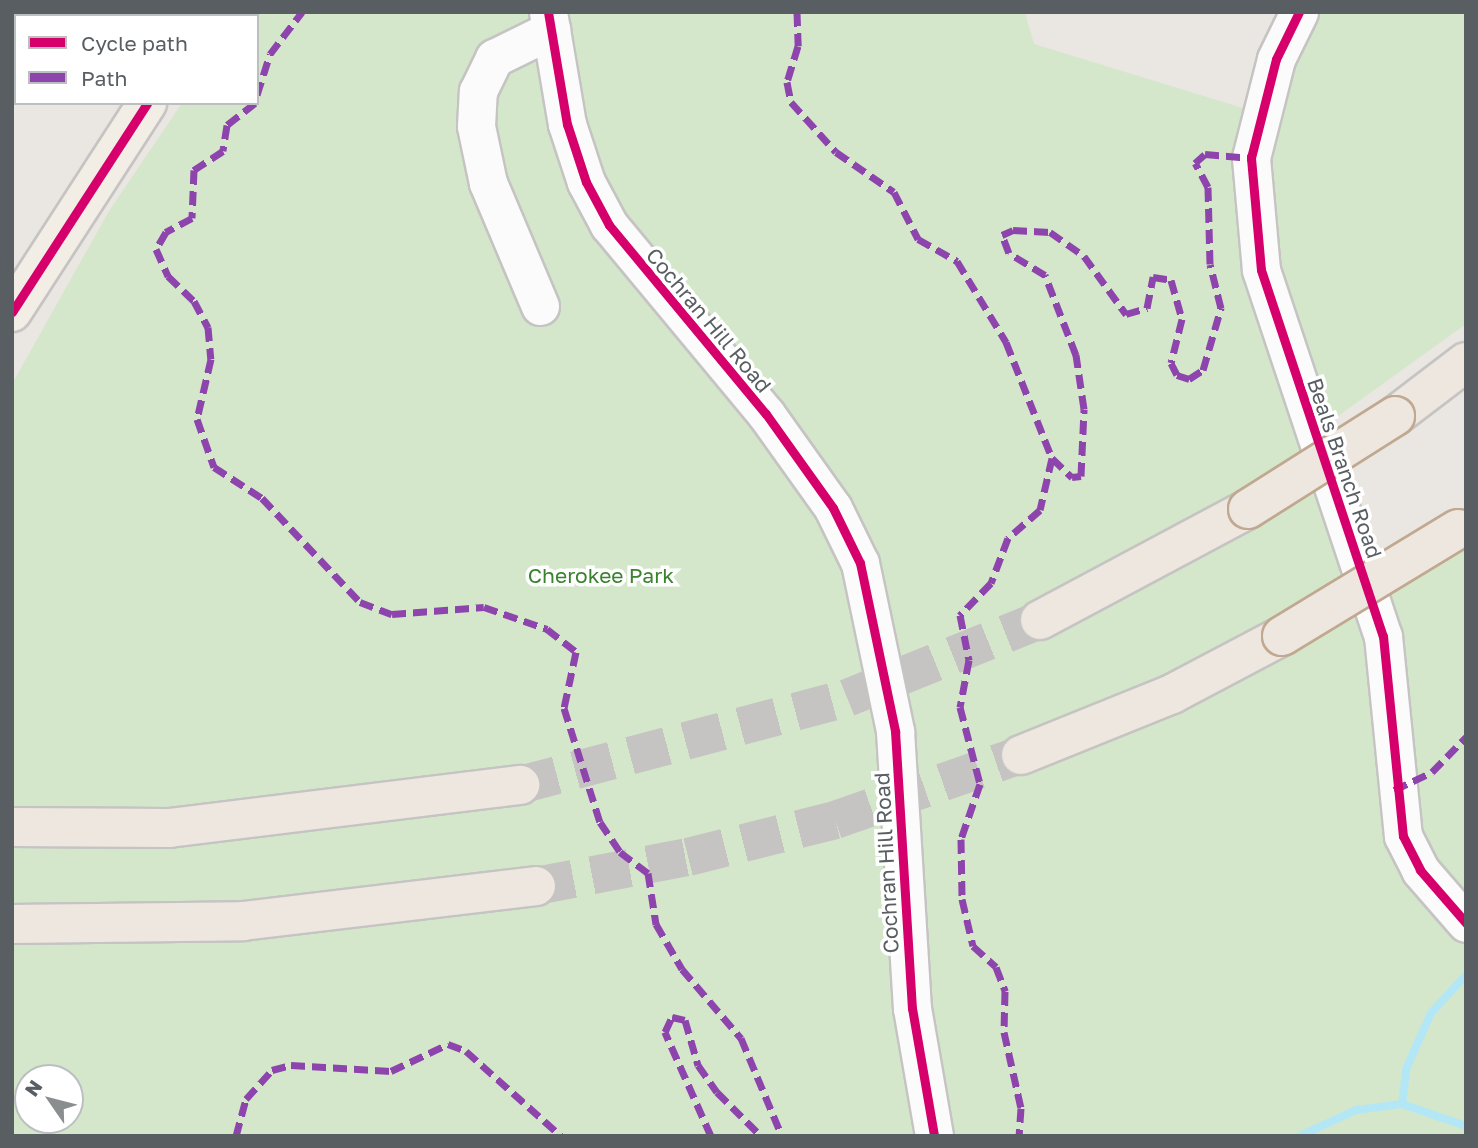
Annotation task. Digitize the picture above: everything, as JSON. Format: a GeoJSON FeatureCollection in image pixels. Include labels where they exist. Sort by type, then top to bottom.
{"type":"FeatureCollection","features":[{"type":"Feature","properties":{"kind":"highway"},"geometry":{"type":"LineString","coordinates":[[1040,620],[1248,509],[1395,416],[1466,362]]}},
{"type":"Feature","properties":{"kind":"highway"},"geometry":{"type":"LineString","coordinates":[[1021,755],[1172,694],[1282,636],[1462,527]]}},
{"type":"Feature","properties":{"kind":"highway"},"geometry":{"type":"LineString","coordinates":[[12,827],[169,828],[520,785]]}},
{"type":"Feature","properties":{"kind":"highway"},"geometry":{"type":"LineString","coordinates":[[12,925],[243,921],[536,886]]}},
{"type":"Feature","properties":{"kind":"main road"},"geometry":{"type":"LineString","coordinates":[[12,312],[146,105]]}},
{"type":"Feature","properties":{"kind":"street","name":"Beals Branch Road"},"geometry":{"type":"LineString","coordinates":[[1299,12],[1272,70],[1251,158],[1261,270],[1384,636],[1403,836],[1420,870],[1466,923]]}},
{"type":"Feature","properties":{"kind":"street"},"geometry":{"type":"LineString","coordinates":[[540,306],[488,183],[476,125],[478,91],[494,58],[550,21]]}},
{"type":"Feature","properties":{"kind":"street","name":"Cochran Hill Road"},"geometry":{"type":"LineString","coordinates":[[550,21],[567,124],[586,182],[609,225],[766,414],[839,519],[860,563],[895,731],[912,1008],[934,1136]]}},
{"type":"Feature","properties":{"kind":"green space","name":"Cherokee Park"},"geometry":{"type":"Polygon","coordinates":[[[244,12],[1025,12],[1034,44],[1259,113],[1317,12],[1466,12],[1466,324],[1327,424],[1303,366],[1344,599],[1466,546],[1466,1136],[12,1136],[12,384],[109,211],[181,105],[259,105],[259,14],[244,12]]]}},
{"type":"Feature","properties":{"kind":"waterway"},"geometry":{"type":"LineString","coordinates":[[1402,1104],[1406,1069],[1431,1013],[1466,975]]}},
{"type":"Feature","properties":{"kind":"waterway"},"geometry":{"type":"LineString","coordinates":[[1300,1136],[1356,1110],[1402,1104],[1466,1126]]}},
{"type":"Feature","properties":{"kind":"tunnel"},"geometry":{"type":"LineString","coordinates":[[520,785],[847,698],[1040,620]]}},
{"type":"Feature","properties":{"kind":"tunnel"},"geometry":{"type":"LineString","coordinates":[[536,886],[688,857],[835,820],[1021,755]]}},
{"type":"Feature","properties":{"kind":"marked path"},"geometry":{"type":"LineString","coordinates":[[259,89],[270,54],[302,12]]}},
{"type":"Feature","properties":{"kind":"marked path"},"geometry":{"type":"LineString","coordinates":[[797,12],[798,46],[787,82],[791,102],[836,152],[894,192],[918,239],[957,261],[1006,342],[1052,458],[1040,510],[1008,538],[991,583],[960,615],[969,660],[960,707],[980,784],[961,839],[962,899],[973,946],[996,967],[1005,991],[1004,1032],[1021,1108],[1019,1136]]}},
{"type":"Feature","properties":{"kind":"marked path"},"geometry":{"type":"LineString","coordinates":[[252,105],[227,125],[223,151],[194,170],[192,218],[166,232],[156,249],[168,276],[194,301],[208,327],[211,359],[197,419],[214,467],[262,498],[360,602],[392,614],[484,607],[547,629],[576,652],[564,708],[600,822],[620,852],[648,873],[656,924],[682,969],[741,1038],[782,1136]]}},
{"type":"Feature","properties":{"kind":"marked path"},"geometry":{"type":"LineString","coordinates":[[1052,458],[1072,477],[1081,476],[1084,409],[1076,355],[1045,275],[1009,253],[1002,235],[1013,230],[1050,232],[1084,256],[1126,314],[1147,308],[1153,277],[1171,280],[1182,319],[1171,363],[1177,375],[1189,379],[1203,370],[1221,308],[1210,264],[1208,187],[1195,163],[1205,154],[1251,158]]}},
{"type":"Feature","properties":{"kind":"marked path"},"geometry":{"type":"LineString","coordinates":[[1394,790],[1432,772],[1466,737]]}},
{"type":"Feature","properties":{"kind":"marked path"},"geometry":{"type":"LineString","coordinates":[[711,1136],[665,1032],[672,1017],[685,1020],[698,1065],[717,1092],[761,1136]]}},
{"type":"Feature","properties":{"kind":"marked path"},"geometry":{"type":"LineString","coordinates":[[236,1136],[246,1099],[272,1070],[291,1065],[391,1071],[448,1044],[466,1051],[561,1136]]}},
{"type":"Feature","properties":{"kind":"cycle path"},"geometry":{"type":"LineString","coordinates":[[548,12],[567,124],[586,182],[609,225],[766,414],[833,508],[860,563],[895,731],[912,1008],[934,1136]]}},
{"type":"Feature","properties":{"kind":"cycle path"},"geometry":{"type":"LineString","coordinates":[[1299,12],[1276,59],[1251,158],[1261,270],[1383,636],[1403,836],[1420,870],[1466,923]]}},
{"type":"Feature","properties":{"kind":"cycle path"},"geometry":{"type":"LineString","coordinates":[[12,312],[146,105]]}}]}
